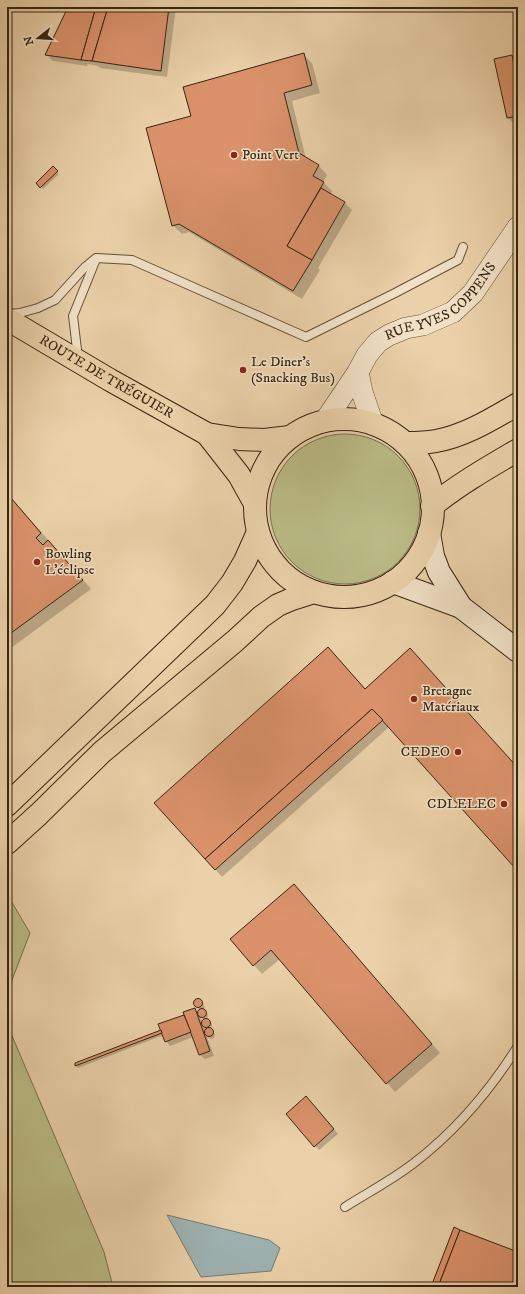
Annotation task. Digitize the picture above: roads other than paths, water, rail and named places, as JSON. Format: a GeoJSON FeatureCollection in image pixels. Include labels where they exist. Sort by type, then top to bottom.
{"type":"FeatureCollection","features":[{"type":"Feature","properties":{"kind":"main road","name":"ROUTE DE TRÉGUIER"},"geometry":{"type":"LineString","coordinates":[[7,319],[207,434]]}},
{"type":"Feature","properties":{"kind":"main road"},"geometry":{"type":"LineString","coordinates":[[405,443],[438,441],[460,434],[518,404]]}},
{"type":"Feature","properties":{"kind":"main road"},"geometry":{"type":"LineString","coordinates":[[345,419],[373,424],[387,430],[405,443],[423,467],[430,486],[432,506],[429,533],[423,548],[415,561],[393,582],[379,590],[354,596],[334,596],[314,592],[291,580],[279,569],[268,555],[258,532],[255,518],[257,487],[265,467],[277,449],[290,437],[303,429],[325,421],[345,419]]}},
{"type":"Feature","properties":{"kind":"main road"},"geometry":{"type":"LineString","coordinates":[[207,434],[239,439],[264,440],[290,437]]}},
{"type":"Feature","properties":{"kind":"main road"},"geometry":{"type":"LineString","coordinates":[[207,434],[239,475],[255,504]]}},
{"type":"Feature","properties":{"kind":"main road"},"geometry":{"type":"LineString","coordinates":[[432,506],[463,483],[518,450]]}},
{"type":"Feature","properties":{"kind":"main road"},"geometry":{"type":"LineString","coordinates":[[7,805],[215,605],[232,582],[258,532]]}},
{"type":"Feature","properties":{"kind":"main road"},"geometry":{"type":"LineString","coordinates":[[429,533],[433,556],[439,572],[461,607]]}},
{"type":"Feature","properties":{"kind":"main road"},"geometry":{"type":"LineString","coordinates":[[393,582],[461,607],[518,651]]}},
{"type":"Feature","properties":{"kind":"main road"},"geometry":{"type":"LineString","coordinates":[[7,843],[40,814],[102,752],[235,641],[261,617],[278,605],[314,592]]}},
{"type":"Feature","properties":{"kind":"street","name":"RUE YVES COPPENS"},"geometry":{"type":"LineString","coordinates":[[325,421],[367,356],[378,342],[406,328],[423,325],[453,312],[474,293],[518,227]]}},
{"type":"Feature","properties":{"kind":"street"},"geometry":{"type":"LineString","coordinates":[[358,372],[362,392],[373,424]]}},
{"type":"Feature","properties":{"kind":"lane"},"geometry":{"type":"LineString","coordinates":[[7,314],[26,312],[55,300],[85,267],[96,258],[132,260],[306,337],[458,260],[463,247]]}},
{"type":"Feature","properties":{"kind":"lane"},"geometry":{"type":"LineString","coordinates":[[79,361],[73,316],[96,258]]}},
{"type":"Feature","properties":{"kind":"lane"},"geometry":{"type":"LineString","coordinates":[[344,1207],[413,1164],[459,1124],[480,1101],[499,1076],[518,1046]]}},
{"type":"Feature","properties":{"kind":"place","name":"Point Vert"},"geometry":{"type":"Point","coordinates":[234,155]}},
{"type":"Feature","properties":{"kind":"place","name":"Le Diner's (Snacking Bus)"},"geometry":{"type":"Point","coordinates":[243,370]}},
{"type":"Feature","properties":{"kind":"place","name":"Bowling L'éclipse"},"geometry":{"type":"Point","coordinates":[37,562]}},
{"type":"Feature","properties":{"kind":"place","name":"Bretagne Matériaux"},"geometry":{"type":"Point","coordinates":[414,699]}},
{"type":"Feature","properties":{"kind":"place","name":"CEDEO"},"geometry":{"type":"Point","coordinates":[458,752]}},
{"type":"Feature","properties":{"kind":"place","name":"CDLELEC"},"geometry":{"type":"Point","coordinates":[504,804]}}]}
